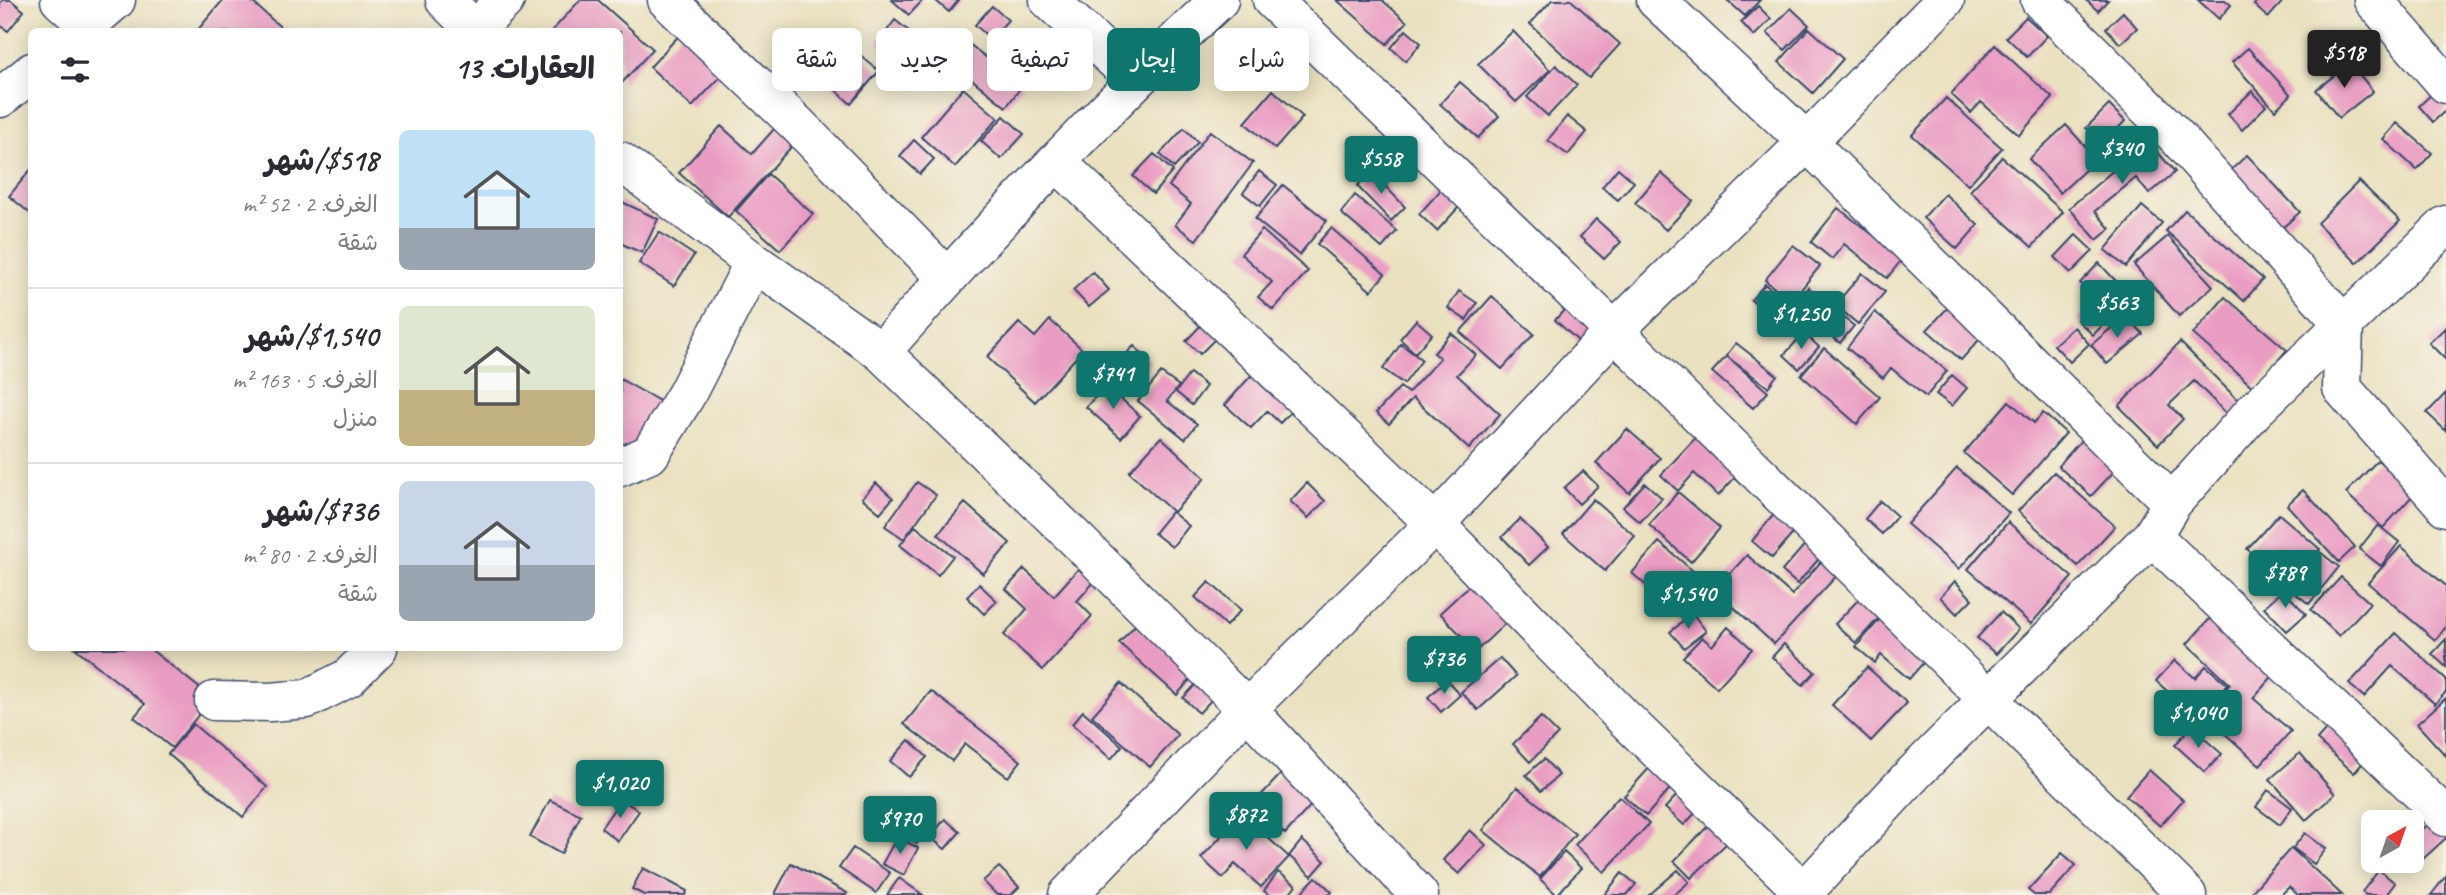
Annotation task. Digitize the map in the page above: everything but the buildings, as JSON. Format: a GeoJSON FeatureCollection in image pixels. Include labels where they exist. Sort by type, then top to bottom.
{"type":"FeatureCollection","features":[{"type":"Feature","properties":{"kind":"street"},"geometry":{"type":"LineString","coordinates":[[75,19],[116,0]]}},
{"type":"Feature","properties":{"kind":"street"},"geometry":{"type":"LineString","coordinates":[[445,0],[473,28]]}},
{"type":"Feature","properties":{"kind":"street"},"geometry":{"type":"LineString","coordinates":[[479,28],[505,0]]}},
{"type":"Feature","properties":{"kind":"street"},"geometry":{"type":"LineString","coordinates":[[667,0],[798,125],[947,278]]}},
{"type":"Feature","properties":{"kind":"street"},"geometry":{"type":"LineString","coordinates":[[1049,0],[1107,53]]}},
{"type":"Feature","properties":{"kind":"street"},"geometry":{"type":"LineString","coordinates":[[1189,28],[1219,0]]}},
{"type":"Feature","properties":{"kind":"street"},"geometry":{"type":"LineString","coordinates":[[1272,0],[1614,331],[2187,895]]}},
{"type":"Feature","properties":{"kind":"street"},"geometry":{"type":"LineString","coordinates":[[1656,0],[1807,142],[2172,503]]}},
{"type":"Feature","properties":{"kind":"street"},"geometry":{"type":"LineString","coordinates":[[1068,895],[1247,709],[1435,524],[1614,331],[1807,142],[1945,0]]}},
{"type":"Feature","properties":{"kind":"street"},"geometry":{"type":"LineString","coordinates":[[2040,0],[2176,136],[2344,325],[2342,388],[2446,507]]}},
{"type":"Feature","properties":{"kind":"street"},"geometry":{"type":"LineString","coordinates":[[2373,0],[2446,84]]}},
{"type":"Feature","properties":{"kind":"street"},"geometry":{"type":"LineString","coordinates":[[0,98],[28,75]]}},
{"type":"Feature","properties":{"kind":"street"},"geometry":{"type":"LineString","coordinates":[[881,352],[1124,91]]}},
{"type":"Feature","properties":{"kind":"street"},"geometry":{"type":"LineString","coordinates":[[1057,162],[1435,524],[1623,718],[1804,894],[1912,775],[2151,536],[2172,503],[2254,411],[2446,225]]}},
{"type":"Feature","properties":{"kind":"street"},"geometry":{"type":"LineString","coordinates":[[623,163],[754,262],[881,352],[1073,536],[1247,709],[1419,895]]}},
{"type":"Feature","properties":{"kind":"street"},"geometry":{"type":"LineString","coordinates":[[623,466],[650,454],[686,395],[754,262]]}},
{"type":"Feature","properties":{"kind":"street"},"geometry":{"type":"LineString","coordinates":[[2151,536],[2446,817]]}},
{"type":"Feature","properties":{"kind":"street"},"geometry":{"type":"LineString","coordinates":[[214,701],[270,702],[306,699],[348,678],[374,651]]}}]}
